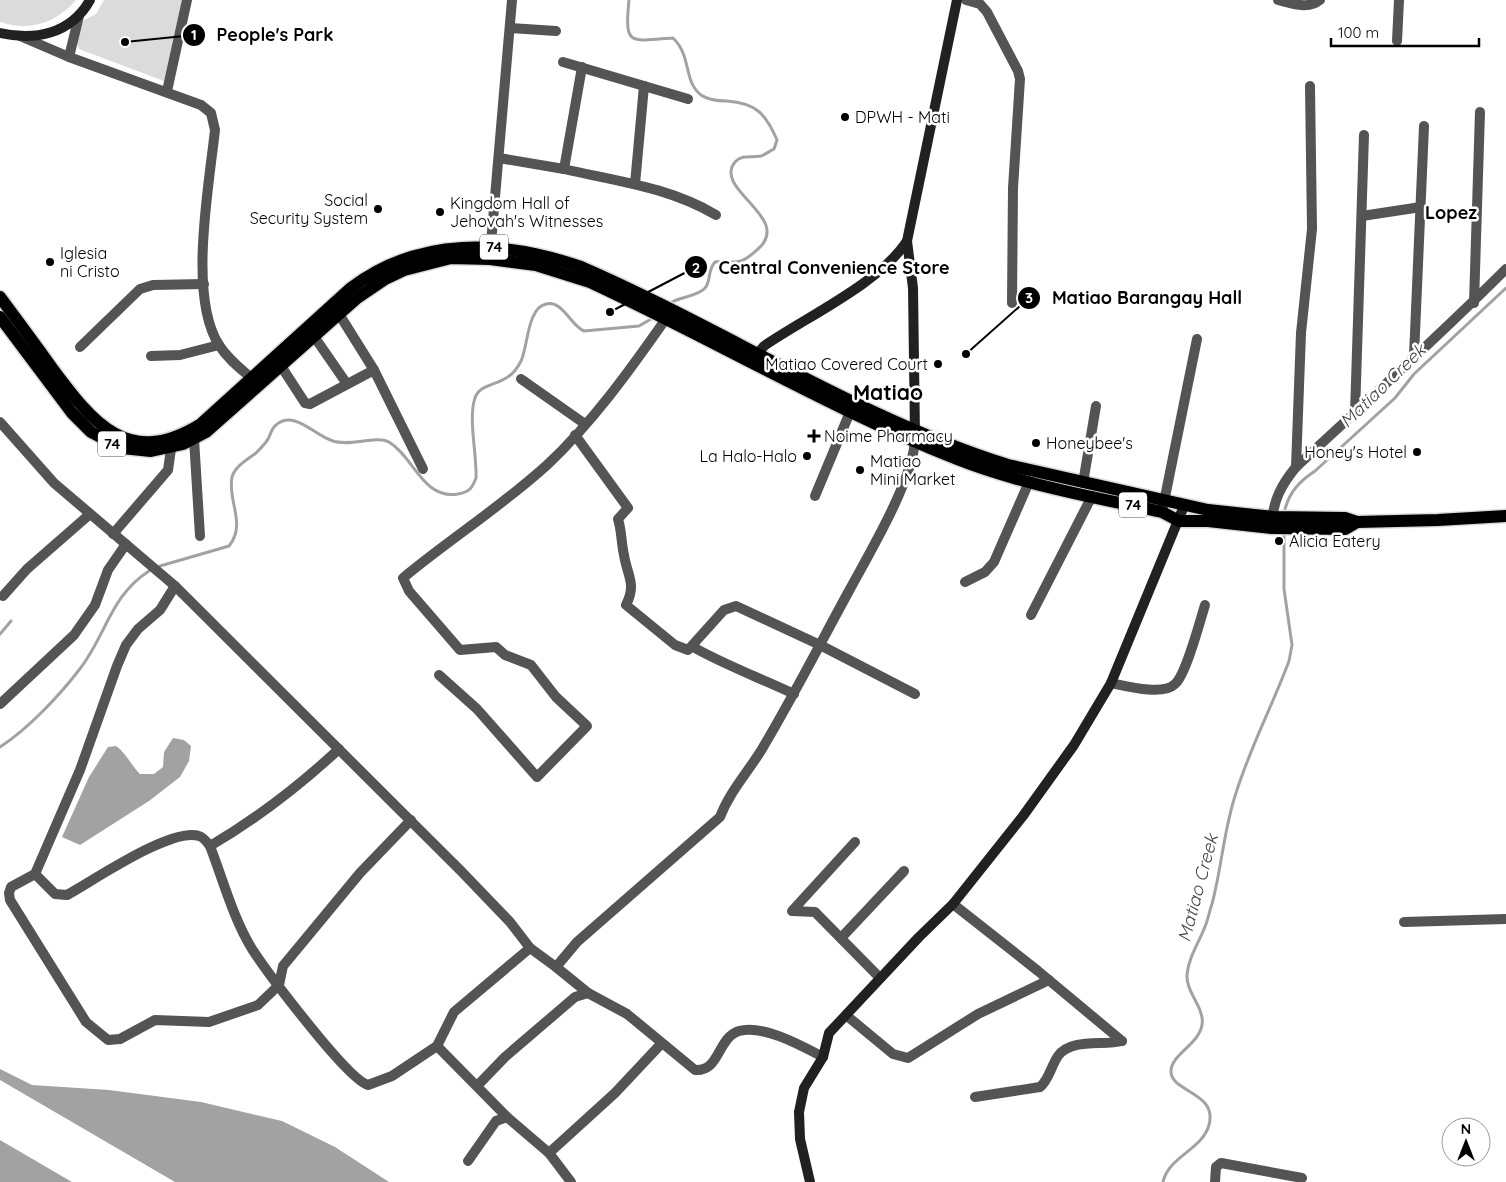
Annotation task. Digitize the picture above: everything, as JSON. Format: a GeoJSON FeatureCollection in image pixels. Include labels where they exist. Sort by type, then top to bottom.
{"type":"FeatureCollection","features":[{"type":"Feature","properties":{"kind":"main road","name":"74"},"geometry":{"type":"LineString","coordinates":[[0,297],[80,406],[98,424],[124,438],[151,441],[180,435],[200,424],[256,382],[281,366],[362,280],[433,250],[450,247],[490,253],[565,273],[602,288],[665,320],[754,358],[915,434],[957,459],[1030,482],[1092,496],[1163,507],[1184,506],[1272,522]]}},
{"type":"Feature","properties":{"kind":"main road","name":"74"},"geometry":{"type":"LineString","coordinates":[[490,253],[527,251],[581,267],[754,358],[850,412],[981,457],[1083,483],[1163,507],[1180,521],[1272,522],[1346,529],[1357,522],[1506,516]]}},
{"type":"Feature","properties":{"kind":"main road","name":"74"},"geometry":{"type":"LineString","coordinates":[[0,317],[72,413],[91,432],[122,448],[138,450],[171,449],[206,432],[256,382],[311,332],[339,314],[394,268]]}},
{"type":"Feature","properties":{"kind":"street"},"geometry":{"type":"LineString","coordinates":[[68,57],[79,16],[90,0]]}},
{"type":"Feature","properties":{"kind":"street"},"geometry":{"type":"LineString","coordinates":[[167,91],[187,0]]}},
{"type":"Feature","properties":{"kind":"street"},"geometry":{"type":"LineString","coordinates":[[490,253],[512,0]]}},
{"type":"Feature","properties":{"kind":"street"},"geometry":{"type":"LineString","coordinates":[[556,967],[578,942],[720,817],[726,800],[760,751],[794,694],[884,523],[913,458],[915,434],[913,288],[907,240],[957,0]]}},
{"type":"Feature","properties":{"kind":"street"},"geometry":{"type":"LineString","coordinates":[[966,0],[980,4],[987,12],[1020,79],[1013,188],[1012,303]]}},
{"type":"Feature","properties":{"kind":"street"},"geometry":{"type":"LineString","coordinates":[[1278,0],[1301,6],[1311,5],[1320,0]]}},
{"type":"Feature","properties":{"kind":"street"},"geometry":{"type":"LineString","coordinates":[[1397,41],[1399,0]]}},
{"type":"Feature","properties":{"kind":"street"},"geometry":{"type":"LineString","coordinates":[[0,33],[20,36],[52,33],[79,16]]}},
{"type":"Feature","properties":{"kind":"street"},"geometry":{"type":"LineString","coordinates":[[510,28],[556,31]]}},
{"type":"Feature","properties":{"kind":"street"},"geometry":{"type":"LineString","coordinates":[[20,36],[68,57],[167,91],[201,105],[211,113],[215,130],[204,236],[204,284],[207,314],[219,345],[230,359],[256,382]]}},
{"type":"Feature","properties":{"kind":"street"},"geometry":{"type":"LineString","coordinates":[[563,62],[688,99]]}},
{"type":"Feature","properties":{"kind":"street"},"geometry":{"type":"LineString","coordinates":[[564,169],[582,68]]}},
{"type":"Feature","properties":{"kind":"street"},"geometry":{"type":"LineString","coordinates":[[635,184],[644,86]]}},
{"type":"Feature","properties":{"kind":"street"},"geometry":{"type":"LineString","coordinates":[[1296,467],[1301,333],[1312,230],[1310,86]]}},
{"type":"Feature","properties":{"kind":"street"},"geometry":{"type":"LineString","coordinates":[[1474,303],[1480,112]]}},
{"type":"Feature","properties":{"kind":"street"},"geometry":{"type":"LineString","coordinates":[[1414,356],[1424,126]]}},
{"type":"Feature","properties":{"kind":"street"},"geometry":{"type":"LineString","coordinates":[[1354,413],[1364,135]]}},
{"type":"Feature","properties":{"kind":"street"},"geometry":{"type":"LineString","coordinates":[[499,158],[635,184],[681,197],[716,216]]}},
{"type":"Feature","properties":{"kind":"street"},"geometry":{"type":"LineString","coordinates":[[1362,216],[1421,207]]}},
{"type":"Feature","properties":{"kind":"street"},"geometry":{"type":"LineString","coordinates":[[754,358],[779,336],[882,270],[899,253],[907,240]]}},
{"type":"Feature","properties":{"kind":"street"},"geometry":{"type":"LineString","coordinates":[[1272,522],[1276,498],[1284,481],[1296,467],[1414,356],[1474,303],[1506,269]]}},
{"type":"Feature","properties":{"kind":"street"},"geometry":{"type":"LineString","coordinates":[[80,347],[140,290],[153,285],[204,284]]}},
{"type":"Feature","properties":{"kind":"street"},"geometry":{"type":"LineString","coordinates":[[339,314],[374,370],[423,469]]}},
{"type":"Feature","properties":{"kind":"street"},"geometry":{"type":"LineString","coordinates":[[439,675],[476,709],[537,778],[587,726],[556,697],[531,665],[505,656],[496,646],[460,650],[409,591],[403,578],[514,493],[548,464],[633,367],[665,320]]}},
{"type":"Feature","properties":{"kind":"street"},"geometry":{"type":"LineString","coordinates":[[311,332],[347,384]]}},
{"type":"Feature","properties":{"kind":"street"},"geometry":{"type":"LineString","coordinates":[[1163,507],[1197,339]]}},
{"type":"Feature","properties":{"kind":"street"},"geometry":{"type":"LineString","coordinates":[[151,356],[180,355],[219,345]]}},
{"type":"Feature","properties":{"kind":"street"},"geometry":{"type":"LineString","coordinates":[[281,366],[307,404],[374,370]]}},
{"type":"Feature","properties":{"kind":"street"},"geometry":{"type":"LineString","coordinates":[[521,379],[585,424]]}},
{"type":"Feature","properties":{"kind":"street"},"geometry":{"type":"LineString","coordinates":[[1083,483],[1096,406]]}},
{"type":"Feature","properties":{"kind":"street"},"geometry":{"type":"LineString","coordinates":[[815,496],[850,412]]}},
{"type":"Feature","properties":{"kind":"street"},"geometry":{"type":"LineString","coordinates":[[0,422],[54,483],[176,586],[482,892],[530,948],[588,993],[627,1014],[660,1044],[695,1070],[703,1071],[710,1068],[730,1036],[740,1031],[754,1030],[788,1039],[823,1057]]}},
{"type":"Feature","properties":{"kind":"street"},"geometry":{"type":"LineString","coordinates":[[574,435],[628,508],[618,519],[631,581],[631,595],[626,605],[676,645],[688,650],[693,648],[724,610],[736,606],[820,645],[914,694]]}},
{"type":"Feature","properties":{"kind":"street"},"geometry":{"type":"LineString","coordinates":[[194,439],[200,536]]}},
{"type":"Feature","properties":{"kind":"street"},"geometry":{"type":"LineString","coordinates":[[113,534],[168,470],[171,449]]}},
{"type":"Feature","properties":{"kind":"street"},"geometry":{"type":"LineString","coordinates":[[965,582],[985,572],[994,562],[1030,482]]}},
{"type":"Feature","properties":{"kind":"street"},"geometry":{"type":"LineString","coordinates":[[1031,616],[1092,496]]}},
{"type":"Feature","properties":{"kind":"street"},"geometry":{"type":"LineString","coordinates":[[810,1182],[800,1139],[799,1112],[804,1088],[823,1057],[829,1033],[953,904],[1074,745],[1111,683],[1180,521],[1184,506]]}},
{"type":"Feature","properties":{"kind":"street"},"geometry":{"type":"LineString","coordinates":[[3,596],[27,569],[90,514]]}},
{"type":"Feature","properties":{"kind":"street"},"geometry":{"type":"LineString","coordinates":[[0,704],[74,635],[94,605],[108,570],[126,544]]}},
{"type":"Feature","properties":{"kind":"street"},"geometry":{"type":"LineString","coordinates":[[176,586],[160,610],[138,629],[126,645],[80,770],[35,874],[12,887],[9,893],[10,900],[86,1022],[108,1040],[120,1039],[155,1020],[209,1022],[258,1005],[279,985],[283,966],[360,873],[411,820]]}},
{"type":"Feature","properties":{"kind":"street"},"geometry":{"type":"LineString","coordinates":[[1111,683],[1149,689],[1166,688],[1175,685],[1182,674],[1205,605]]}},
{"type":"Feature","properties":{"kind":"street"},"geometry":{"type":"LineString","coordinates":[[693,648],[718,662],[741,669],[794,694]]}},
{"type":"Feature","properties":{"kind":"street"},"geometry":{"type":"LineString","coordinates":[[210,846],[276,804],[339,749]]}},
{"type":"Feature","properties":{"kind":"street"},"geometry":{"type":"LineString","coordinates":[[35,874],[55,894],[67,895],[163,840],[187,835],[200,836],[210,846],[241,926],[252,949],[308,1024],[363,1084],[376,1084],[392,1076],[436,1046],[454,1012],[530,948]]}},
{"type":"Feature","properties":{"kind":"street"},"geometry":{"type":"LineString","coordinates":[[855,842],[792,910],[815,912],[880,978]]}},
{"type":"Feature","properties":{"kind":"street"},"geometry":{"type":"LineString","coordinates":[[841,938],[904,871]]}},
{"type":"Feature","properties":{"kind":"street"},"geometry":{"type":"LineString","coordinates":[[953,904],[1049,980],[1122,1042],[1075,1045],[1058,1056],[1040,1087],[975,1097]]}},
{"type":"Feature","properties":{"kind":"street"},"geometry":{"type":"LineString","coordinates":[[1404,922],[1506,919]]}},
{"type":"Feature","properties":{"kind":"street"},"geometry":{"type":"LineString","coordinates":[[847,1016],[893,1054],[908,1058],[978,1014],[1049,980]]}},
{"type":"Feature","properties":{"kind":"street"},"geometry":{"type":"LineString","coordinates":[[478,1085],[505,1057],[575,997],[588,993]]}},
{"type":"Feature","properties":{"kind":"street"},"geometry":{"type":"LineString","coordinates":[[549,1153],[615,1093],[660,1044]]}},
{"type":"Feature","properties":{"kind":"street"},"geometry":{"type":"LineString","coordinates":[[436,1046],[478,1085],[507,1117],[549,1153],[571,1182]]}},
{"type":"Feature","properties":{"kind":"street"},"geometry":{"type":"LineString","coordinates":[[468,1160],[496,1122],[507,1117]]}},
{"type":"Feature","properties":{"kind":"street"},"geometry":{"type":"LineString","coordinates":[[1215,1182],[1216,1167],[1221,1163],[1302,1178]]}},
{"type":"Feature","properties":{"kind":"shaded area"},"geometry":{"type":"Polygon","coordinates":[[[0,0],[76,0],[60,15],[51,20],[22,26],[0,22],[0,0]]]}},
{"type":"Feature","properties":{"kind":"shaded area"},"geometry":{"type":"Polygon","coordinates":[[[104,0],[182,0],[164,81],[79,49],[77,42],[84,20],[96,14],[104,0]]]}},
{"type":"Feature","properties":{"kind":"shaded area"},"geometry":{"type":"Polygon","coordinates":[[[173,738],[184,740],[191,746],[189,761],[180,777],[149,801],[80,845],[62,837],[89,777],[108,747],[116,746],[120,749],[140,774],[154,774],[163,767],[164,752],[173,738]]]}},
{"type":"Feature","properties":{"kind":"shaded area"},"geometry":{"type":"Polygon","coordinates":[[[0,1069],[32,1085],[109,1090],[201,1102],[282,1121],[335,1147],[389,1182],[175,1182],[0,1080],[0,1069]]]}},
{"type":"Feature","properties":{"kind":"shaded area"},"geometry":{"type":"Polygon","coordinates":[[[0,1140],[72,1182],[0,1182],[0,1140]]]}},
{"type":"Feature","properties":{"kind":"waterway"},"geometry":{"type":"LineString","coordinates":[[629,0],[628,27],[633,38],[639,40],[673,38],[683,53],[692,83],[701,95],[710,99],[737,102],[753,107],[769,123],[777,140],[774,149],[765,154],[758,157],[744,157],[735,162],[731,173],[734,183],[761,215],[766,227],[766,238],[757,250],[743,260],[738,262],[715,262],[711,268],[705,288],[672,302]]}},
{"type":"Feature","properties":{"kind":"waterway","name":"Matiao Creek"},"geometry":{"type":"LineString","coordinates":[[1285,509],[1290,497],[1300,483],[1395,398],[1414,374],[1506,288]]}},
{"type":"Feature","properties":{"kind":"waterway"},"geometry":{"type":"LineString","coordinates":[[160,566],[229,546],[234,538],[237,521],[231,486],[232,477],[239,466],[256,453],[267,441],[274,427],[283,421],[297,422],[333,441],[347,443],[384,440],[389,442],[398,449],[427,484],[436,491],[446,494],[462,493],[470,489],[476,478],[472,416],[475,398],[480,390],[508,377],[517,368],[523,355],[532,320],[540,307],[546,304],[557,306],[584,331],[639,326],[651,319]]}},
{"type":"Feature","properties":{"kind":"waterway","name":"Matiao Creek"},"geometry":{"type":"LineString","coordinates":[[1163,1182],[1166,1173],[1178,1159],[1200,1141],[1209,1125],[1210,1114],[1207,1106],[1201,1099],[1178,1084],[1173,1078],[1171,1071],[1175,1060],[1200,1032],[1202,1025],[1201,1013],[1187,982],[1188,969],[1212,904],[1229,818],[1237,790],[1289,661],[1292,645],[1284,589],[1284,535]]}},
{"type":"Feature","properties":{"kind":"waterway"},"geometry":{"type":"LineString","coordinates":[[0,747],[32,722],[71,680],[96,644],[125,592],[149,571]]}},
{"type":"Feature","properties":{"kind":"waterway"},"geometry":{"type":"LineString","coordinates":[[0,634],[11,621]]}},
{"type":"Feature","properties":{"kind":"place","name":"People's Park"},"geometry":{"type":"Point","coordinates":[125,42]}},
{"type":"Feature","properties":{"kind":"place","name":"DPWH - Mati"},"geometry":{"type":"Point","coordinates":[845,117]}},
{"type":"Feature","properties":{"kind":"place","name":"Social Security System"},"geometry":{"type":"Point","coordinates":[378,209]}},
{"type":"Feature","properties":{"kind":"place","name":"Kingdom Hall of Jehovah's Witnesses"},"geometry":{"type":"Point","coordinates":[440,212]}},
{"type":"Feature","properties":{"kind":"place","name":"Iglesia ni Cristo"},"geometry":{"type":"Point","coordinates":[50,262]}},
{"type":"Feature","properties":{"kind":"place","name":"Central Convenience Store"},"geometry":{"type":"Point","coordinates":[610,312]}},
{"type":"Feature","properties":{"kind":"place","name":"Matiao Barangay Hall"},"geometry":{"type":"Point","coordinates":[966,354]}},
{"type":"Feature","properties":{"kind":"place","name":"Matiao Covered Court"},"geometry":{"type":"Point","coordinates":[938,364]}},
{"type":"Feature","properties":{"kind":"place","name":"Noime Pharmacy"},"geometry":{"type":"Point","coordinates":[814,436]}},
{"type":"Feature","properties":{"kind":"place","name":"Honeybee's"},"geometry":{"type":"Point","coordinates":[1036,443]}},
{"type":"Feature","properties":{"kind":"place","name":"Honey's Hotel"},"geometry":{"type":"Point","coordinates":[1417,452]}},
{"type":"Feature","properties":{"kind":"place","name":"La Halo-Halo"},"geometry":{"type":"Point","coordinates":[807,456]}},
{"type":"Feature","properties":{"kind":"place","name":"Matiao Mini Market"},"geometry":{"type":"Point","coordinates":[860,470]}},
{"type":"Feature","properties":{"kind":"place","name":"Alicia Eatery"},"geometry":{"type":"Point","coordinates":[1279,541]}},
{"type":"Feature","properties":{"kind":"district","name":"Lopez"},"geometry":{"type":"Point","coordinates":[1451,213]}},
{"type":"Feature","properties":{"kind":"district","name":"Matiao"},"geometry":{"type":"Point","coordinates":[888,393]}}]}
